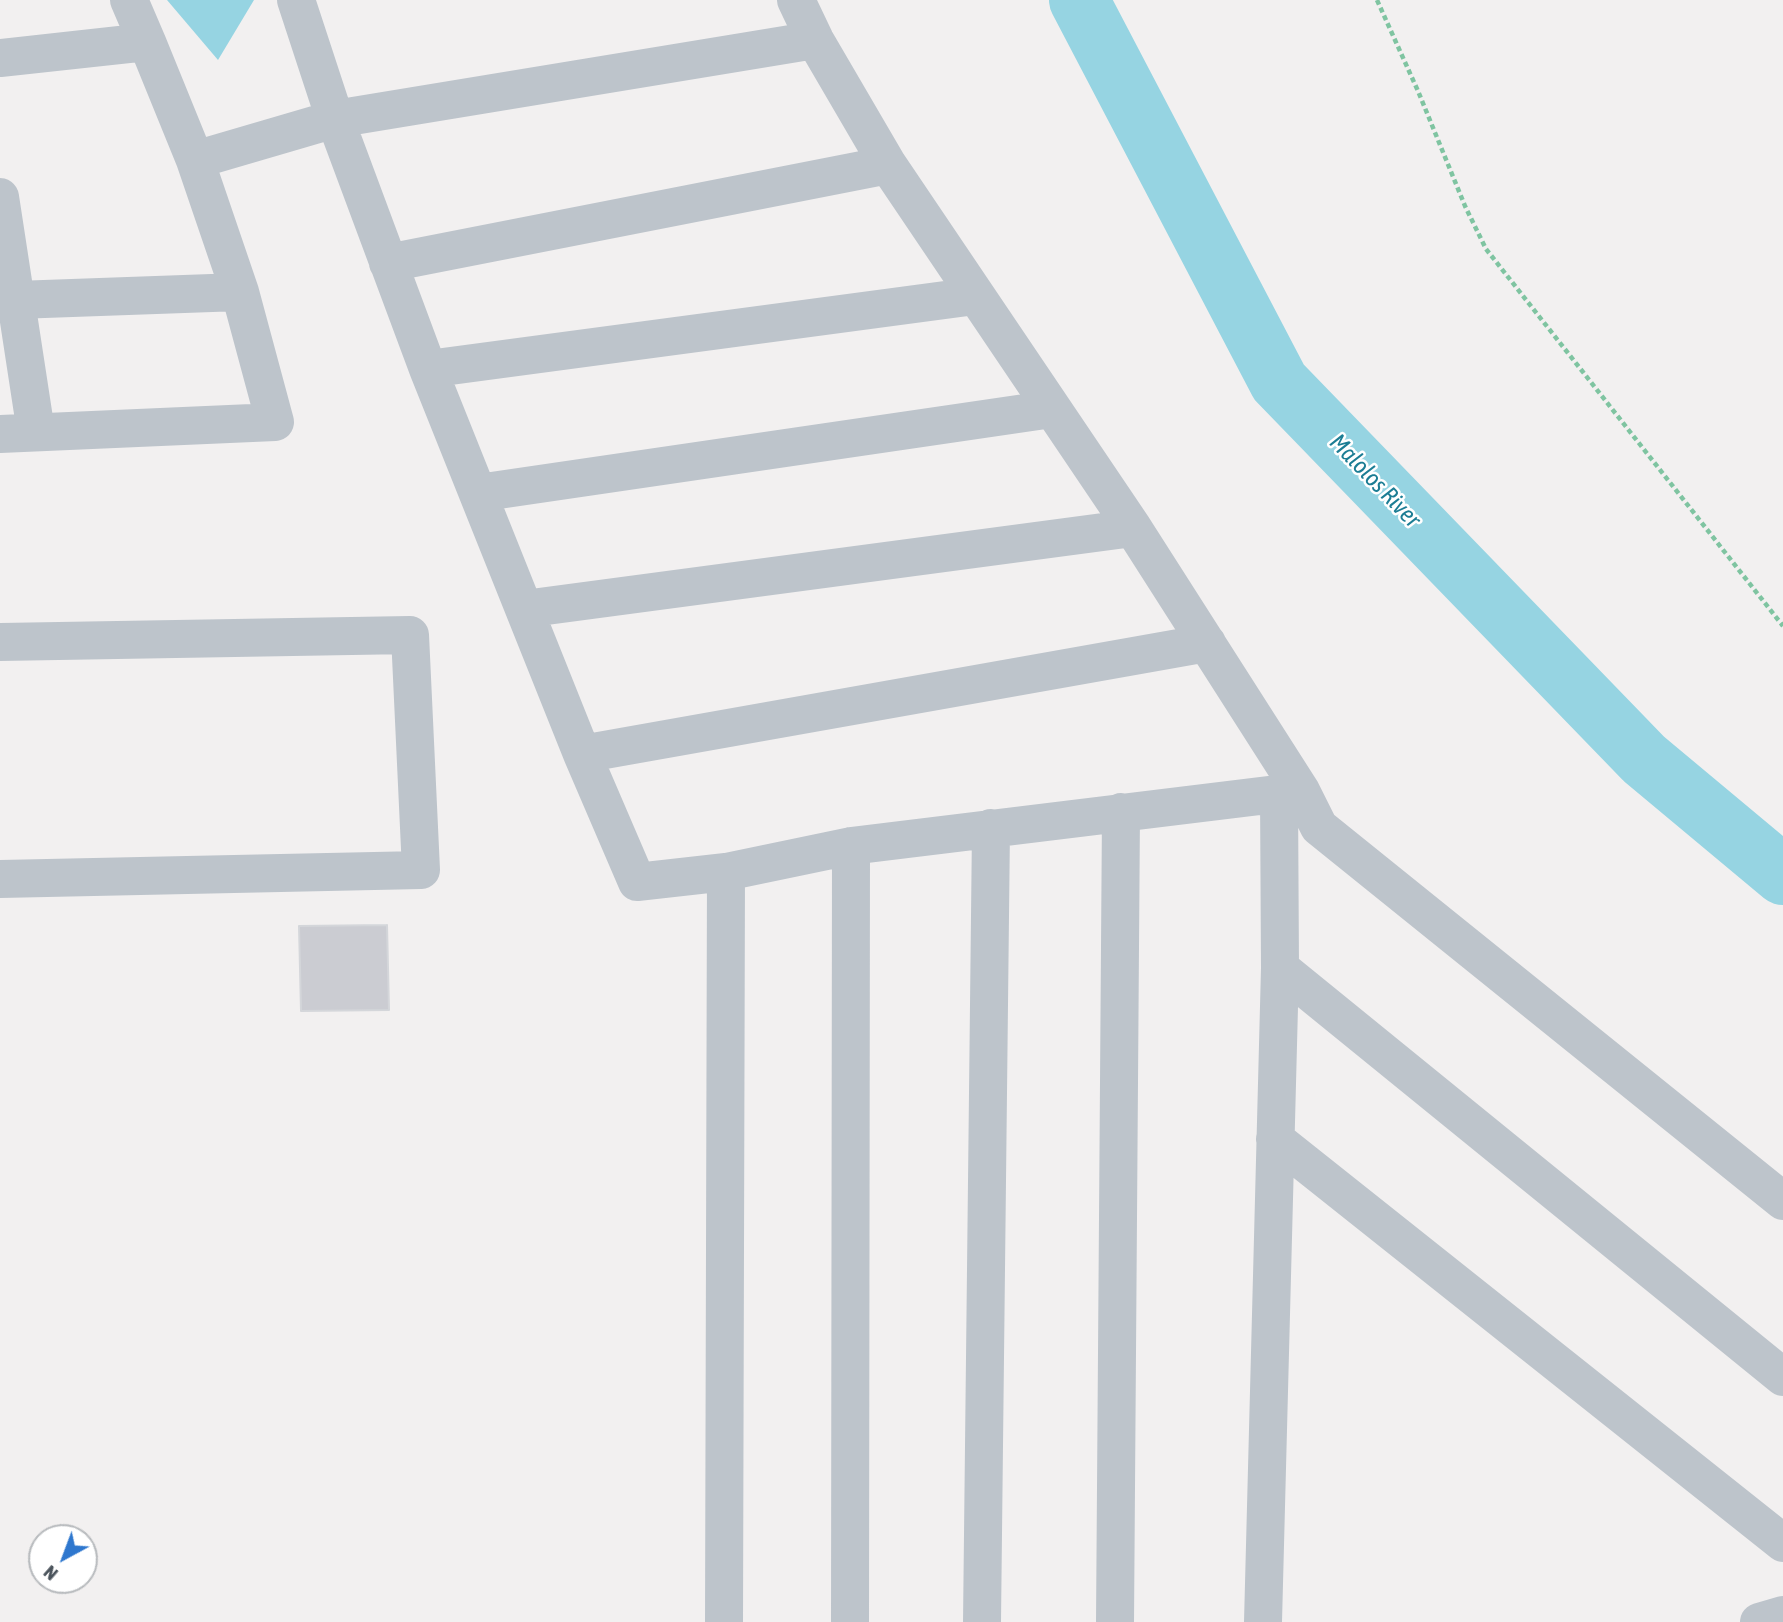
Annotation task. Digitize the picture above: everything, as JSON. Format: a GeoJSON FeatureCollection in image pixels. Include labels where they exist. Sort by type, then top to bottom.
{"type":"FeatureCollection","features":[{"type":"Feature","properties":{"kind":"street"},"geometry":{"type":"LineString","coordinates":[[0,197],[16,300],[18,433],[275,422],[240,292],[195,160],[129,0]]}},
{"type":"Feature","properties":{"kind":"street"},"geometry":{"type":"LineString","coordinates":[[296,0],[335,119],[428,369],[582,754],[637,882],[726,872],[850,846],[1290,792]]}},
{"type":"Feature","properties":{"kind":"street"},"geometry":{"type":"LineString","coordinates":[[796,0],[815,40],[888,165],[1133,528],[1207,643],[1290,792],[1319,827],[1783,1201]]}},
{"type":"Feature","properties":{"kind":"street"},"geometry":{"type":"LineString","coordinates":[[195,160],[335,119],[815,40]]}},
{"type":"Feature","properties":{"kind":"street"},"geometry":{"type":"LineString","coordinates":[[0,58],[147,42]]}},
{"type":"Feature","properties":{"kind":"street"},"geometry":{"type":"LineString","coordinates":[[388,263],[888,165]]}},
{"type":"Feature","properties":{"kind":"street"},"geometry":{"type":"LineString","coordinates":[[16,300],[240,292]]}},
{"type":"Feature","properties":{"kind":"street"},"geometry":{"type":"LineString","coordinates":[[428,369],[975,296]]}},
{"type":"Feature","properties":{"kind":"street"},"geometry":{"type":"LineString","coordinates":[[478,493],[1052,409]]}},
{"type":"Feature","properties":{"kind":"street"},"geometry":{"type":"LineString","coordinates":[[524,609],[1133,528]]}},
{"type":"Feature","properties":{"kind":"street"},"geometry":{"type":"LineString","coordinates":[[0,642],[410,635],[421,870],[0,879]]}},
{"type":"Feature","properties":{"kind":"street"},"geometry":{"type":"LineString","coordinates":[[582,754],[1207,643]]}},
{"type":"Feature","properties":{"kind":"street"},"geometry":{"type":"LineString","coordinates":[[1263,1622],[1280,968],[1290,792]]}},
{"type":"Feature","properties":{"kind":"street"},"geometry":{"type":"LineString","coordinates":[[1115,1622],[1121,812]]}},
{"type":"Feature","properties":{"kind":"street"},"geometry":{"type":"LineString","coordinates":[[982,1622],[991,828]]}},
{"type":"Feature","properties":{"kind":"street"},"geometry":{"type":"LineString","coordinates":[[850,846],[850,1622]]}},
{"type":"Feature","properties":{"kind":"street"},"geometry":{"type":"LineString","coordinates":[[724,1622],[726,872]]}},
{"type":"Feature","properties":{"kind":"street"},"geometry":{"type":"LineString","coordinates":[[1280,968],[1783,1377]]}},
{"type":"Feature","properties":{"kind":"street"},"geometry":{"type":"LineString","coordinates":[[1275,1139],[1783,1544]]}},
{"type":"Feature","properties":{"kind":"street"},"geometry":{"type":"LineString","coordinates":[[1759,1622],[1783,1615]]}},
{"type":"Feature","properties":{"kind":"path"},"geometry":{"type":"LineString","coordinates":[[1377,0],[1486,249],[1783,626]]}},
{"type":"Feature","properties":{"kind":"water"},"geometry":{"type":"Polygon","coordinates":[[[167,0],[254,0],[218,60],[167,0]]]}},
{"type":"Feature","properties":{"kind":"building"},"geometry":{"type":"Polygon","coordinates":[[[387,925],[389,1010],[301,1011],[299,926],[387,925]]]}},
{"type":"Feature","properties":{"kind":"waterway","name":"Malolos River"},"geometry":{"type":"LineString","coordinates":[[1079,0],[1279,382],[1644,759],[1783,875]]}}]}
